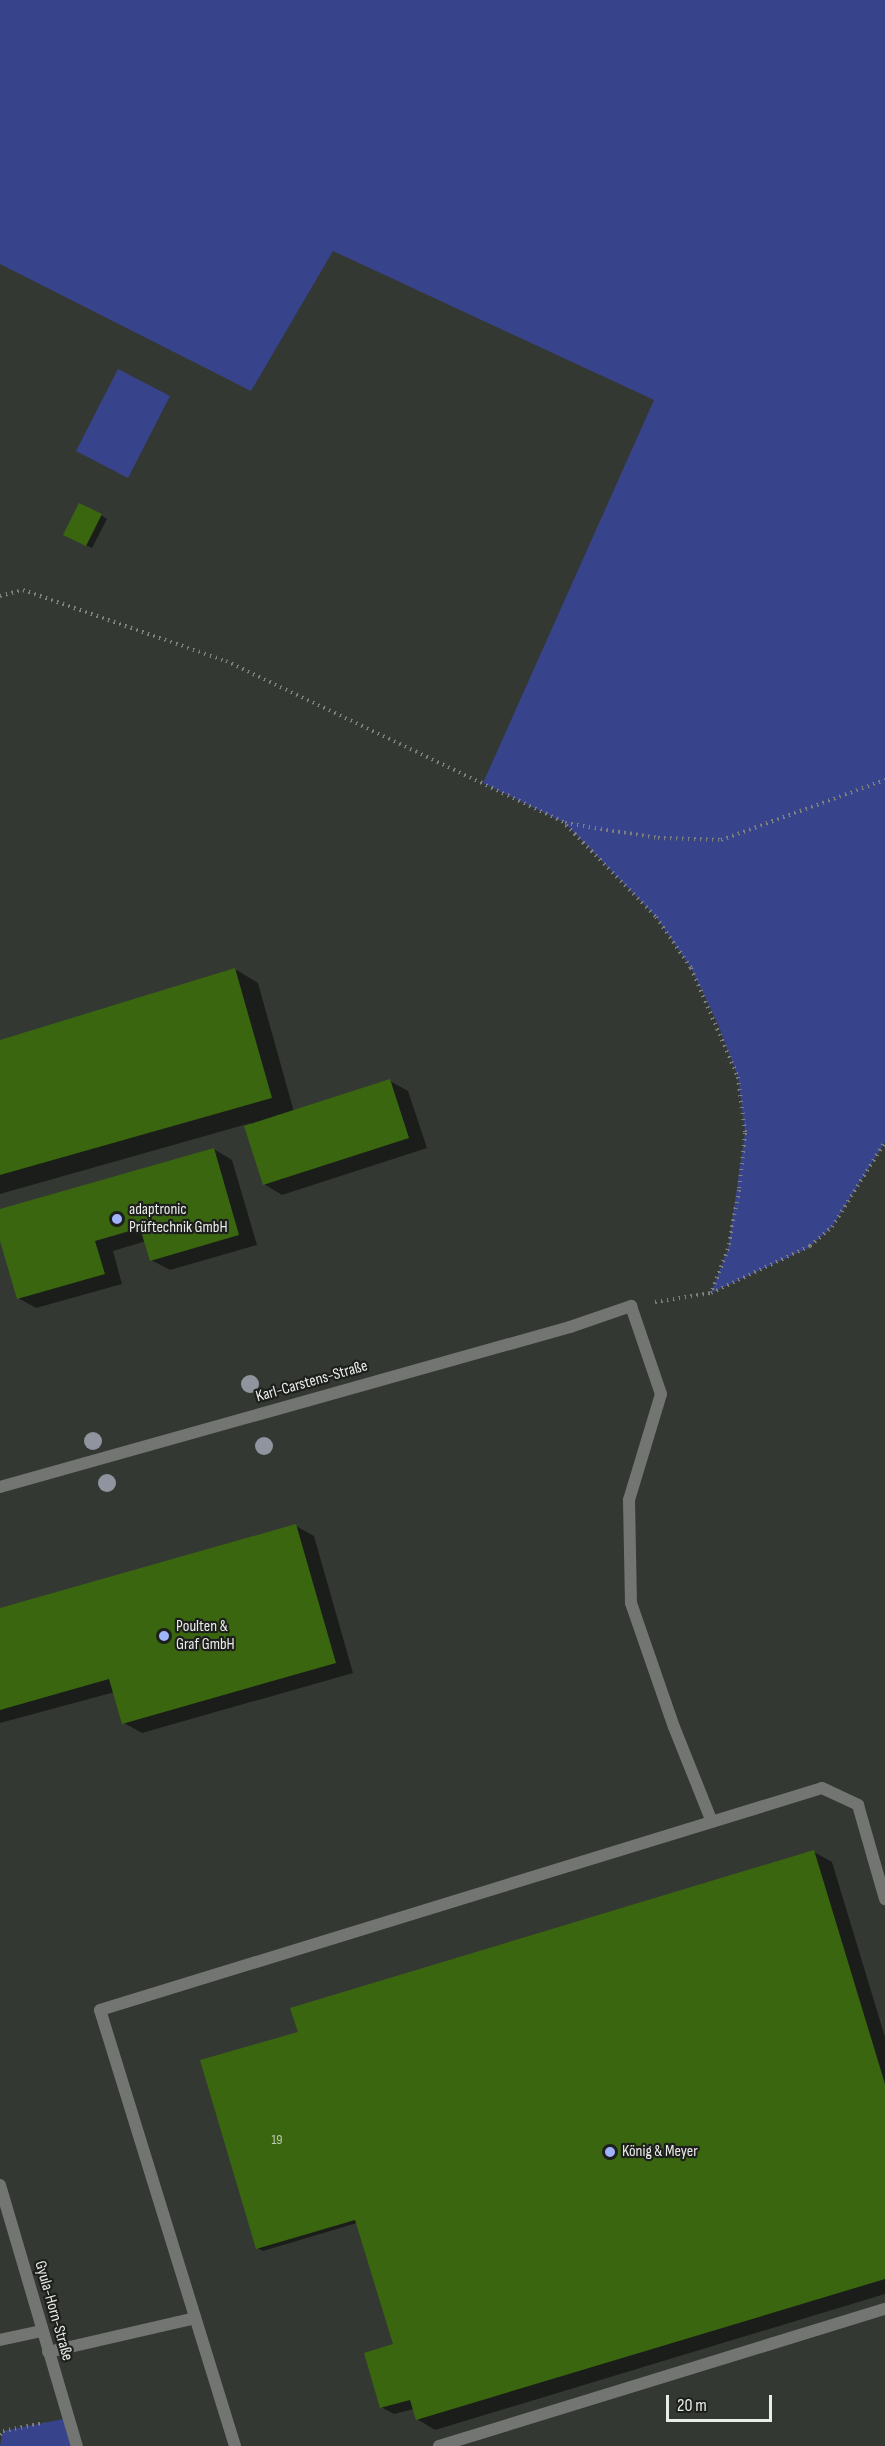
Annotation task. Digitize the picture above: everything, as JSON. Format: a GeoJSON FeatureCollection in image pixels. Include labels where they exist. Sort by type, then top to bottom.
{"type":"FeatureCollection","features":[{"type":"Feature","properties":{"kind":"street","name":"Karl-Carstens-Straße"},"geometry":{"type":"LineString","coordinates":[[0,1487],[570,1327],[631,1306]]}},
{"type":"Feature","properties":{"kind":"street"},"geometry":{"type":"LineString","coordinates":[[631,1306],[661,1394],[629,1500],[631,1603],[674,1727],[712,1822]]}},
{"type":"Feature","properties":{"kind":"street"},"geometry":{"type":"LineString","coordinates":[[235,2446],[100,2010],[822,1788],[858,1805],[885,1899]]}},
{"type":"Feature","properties":{"kind":"street","name":"Gyula-Horn-Straße"},"geometry":{"type":"LineString","coordinates":[[0,2185],[77,2446]]}},
{"type":"Feature","properties":{"kind":"street"},"geometry":{"type":"LineString","coordinates":[[439,2446],[885,2309]]}},
{"type":"Feature","properties":{"kind":"street"},"geometry":{"type":"LineString","coordinates":[[48,2352],[195,2318]]}},
{"type":"Feature","properties":{"kind":"street"},"geometry":{"type":"LineString","coordinates":[[0,2340],[42,2331]]}},
{"type":"Feature","properties":{"kind":"path"},"geometry":{"type":"LineString","coordinates":[[0,596],[23,590],[226,661],[565,823],[658,838],[721,840],[885,780]]}},
{"type":"Feature","properties":{"kind":"path"},"geometry":{"type":"LineString","coordinates":[[565,823],[656,917],[685,960],[738,1077],[745,1133],[739,1191],[728,1249],[711,1293]]}},
{"type":"Feature","properties":{"kind":"path"},"geometry":{"type":"LineString","coordinates":[[631,1306],[711,1293],[810,1246],[832,1227],[885,1142]]}},
{"type":"Feature","properties":{"kind":"path"},"geometry":{"type":"LineString","coordinates":[[0,2435],[3,2431],[68,2418]]}},
{"type":"Feature","properties":{"kind":"shaded area"},"geometry":{"type":"Polygon","coordinates":[[[0,0],[885,0],[885,1142],[832,1227],[808,1248],[711,1293],[728,1249],[745,1133],[738,1077],[717,1022],[691,968],[656,917],[565,823],[483,783],[654,400],[333,251],[251,391],[0,264],[0,0]]]}},
{"type":"Feature","properties":{"kind":"shaded area"},"geometry":{"type":"Polygon","coordinates":[[[118,369],[170,396],[128,478],[76,451],[118,369]]]}},
{"type":"Feature","properties":{"kind":"shaded area"},"geometry":{"type":"Polygon","coordinates":[[[68,2418],[77,2446],[0,2446],[3,2431],[68,2418]]]}},
{"type":"Feature","properties":{"kind":"building"},"geometry":{"type":"Polygon","coordinates":[[[79,503],[102,514],[86,546],[63,535],[79,503]]]}},
{"type":"Feature","properties":{"kind":"building"},"geometry":{"type":"Polygon","coordinates":[[[235,968],[272,1098],[0,1175],[0,1040],[235,968]]]}},
{"type":"Feature","properties":{"kind":"building"},"geometry":{"type":"Polygon","coordinates":[[[390,1079],[409,1138],[263,1185],[244,1126],[390,1079]]]}},
{"type":"Feature","properties":{"kind":"building","name":"adaptronic Prüftechnik GmbH"},"geometry":{"type":"Polygon","coordinates":[[[214,1148],[239,1235],[150,1261],[140,1228],[95,1241],[105,1274],[17,1299],[0,1241],[0,1209],[214,1148]]]}},
{"type":"Feature","properties":{"kind":"building","name":"Poulten & Graf GmbH"},"geometry":{"type":"Polygon","coordinates":[[[296,1524],[336,1663],[122,1724],[109,1679],[0,1710],[0,1608],[296,1524]]]}},
{"type":"Feature","properties":{"kind":"building","name":"König & Meyer"},"geometry":{"type":"Polygon","coordinates":[[[814,1850],[885,2084],[885,2279],[416,2420],[410,2400],[380,2408],[364,2353],[393,2344],[355,2220],[256,2249],[200,2060],[298,2032],[290,2008],[814,1850]]]}},
{"type":"Feature","properties":{"kind":"place","name":"adaptronic Prüftechnik GmbH"},"geometry":{"type":"Point","coordinates":[117,1219]}},
{"type":"Feature","properties":{"kind":"place","name":"Poulten & Graf GmbH"},"geometry":{"type":"Point","coordinates":[164,1636]}},
{"type":"Feature","properties":{"kind":"place","name":"König & Meyer"},"geometry":{"type":"Point","coordinates":[610,2152]}}]}
